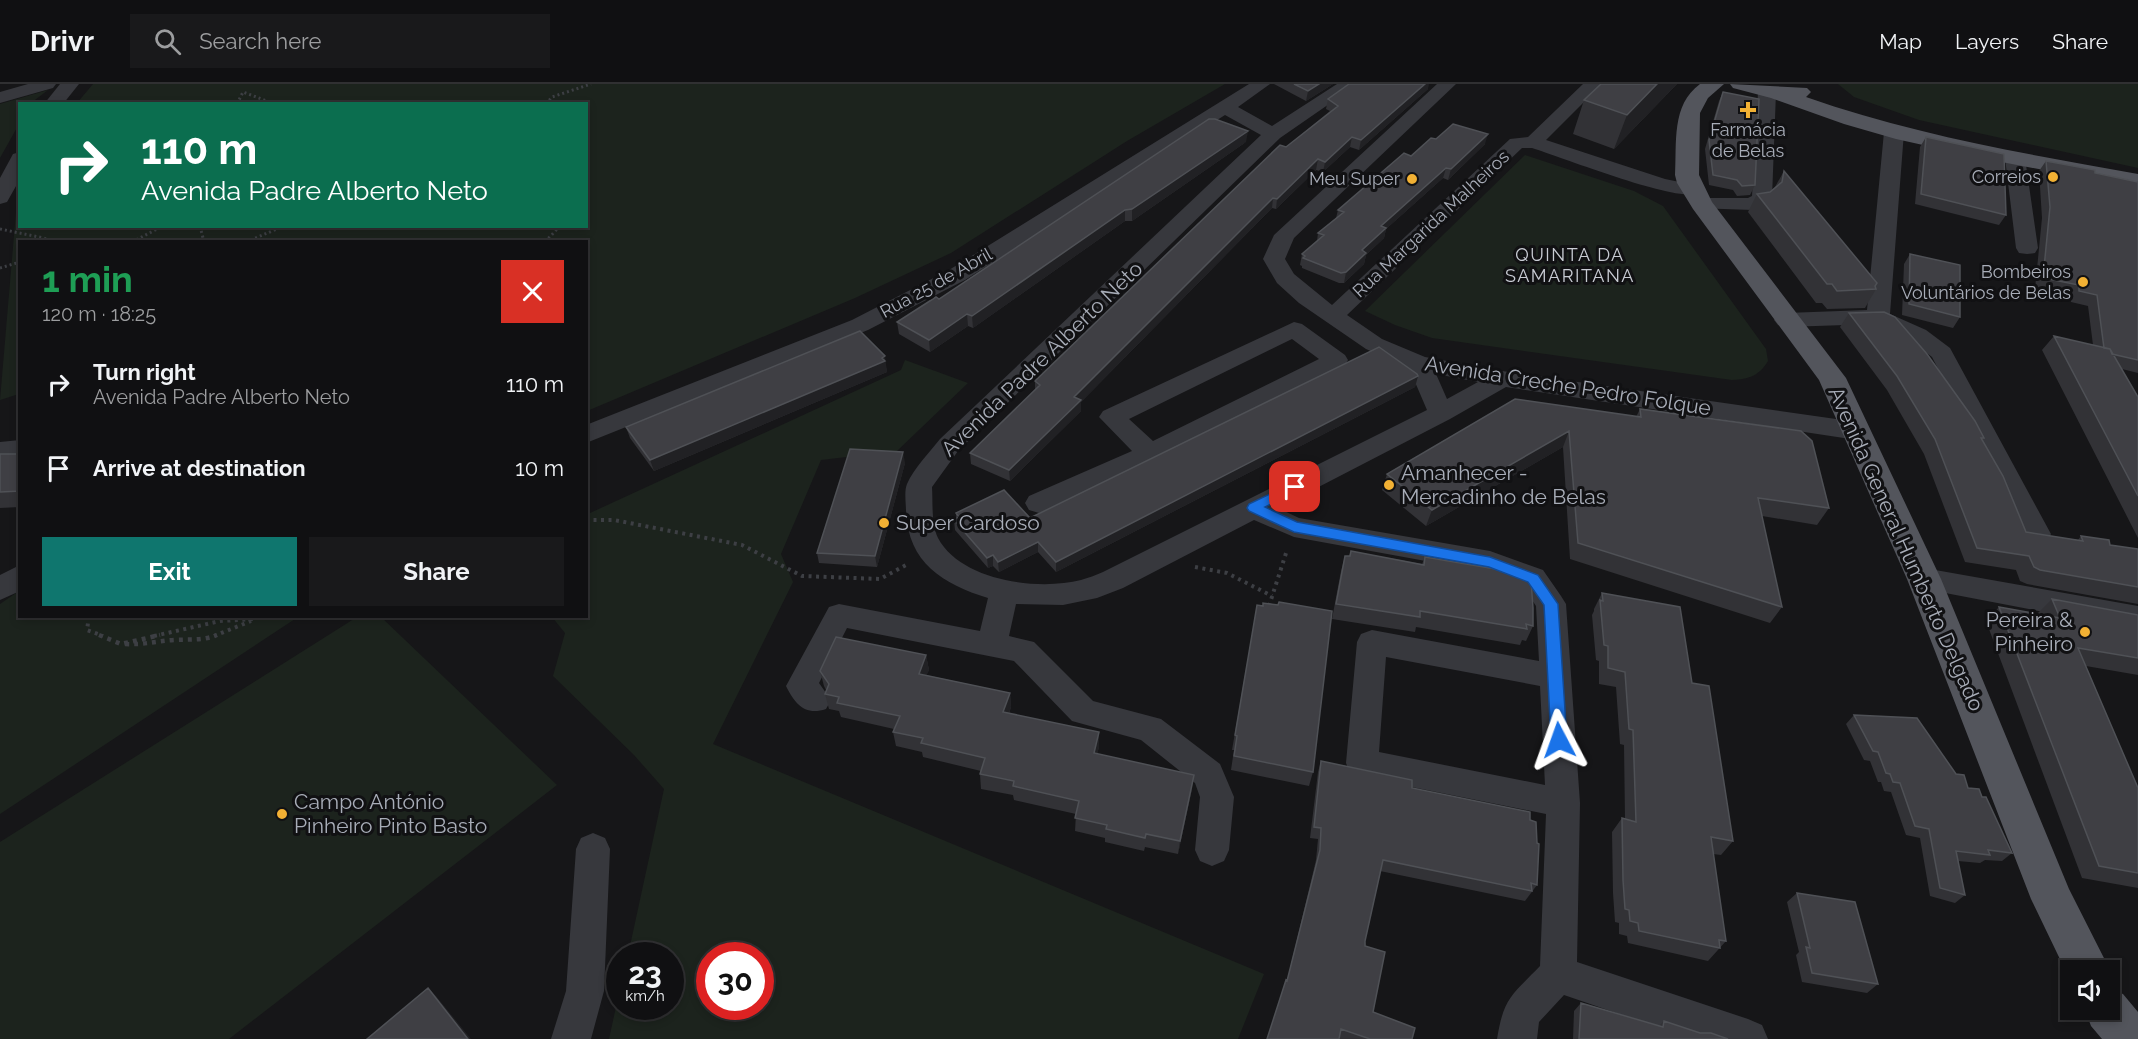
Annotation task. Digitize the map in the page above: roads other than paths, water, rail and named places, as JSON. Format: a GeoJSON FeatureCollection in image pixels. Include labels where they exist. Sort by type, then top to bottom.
{"type":"FeatureCollection","features":[{"type":"Feature","properties":{"kind":"main road","name":"Avenida General Humberto Delgado"},"geometry":{"type":"LineString","coordinates":[[1761,90],[1712,86],[1700,94],[1689,113],[1687,175],[1697,197],[1786,320],[1832,378],[1924,579],[2052,900],[2083,960]]}},
{"type":"Feature","properties":{"kind":"main road"},"geometry":{"type":"LineString","coordinates":[[1761,90],[1804,91],[1820,87],[1877,115],[1911,126],[2138,174]]}},
{"type":"Feature","properties":{"kind":"main road"},"geometry":{"type":"LineString","coordinates":[[1761,90],[1894,132],[2138,181]]}},
{"type":"Feature","properties":{"kind":"street"},"geometry":{"type":"LineString","coordinates":[[0,98],[47,84]]}},
{"type":"Feature","properties":{"kind":"street"},"geometry":{"type":"LineString","coordinates":[[55,102],[70,84]]}},
{"type":"Feature","properties":{"kind":"street","name":"Rua 25 de Abril"},"geometry":{"type":"LineString","coordinates":[[588,434],[860,325],[957,275],[1261,84]]}},
{"type":"Feature","properties":{"kind":"street","name":"Avenida Padre Alberto Neto"},"geometry":{"type":"LineString","coordinates":[[1349,84],[1273,134],[949,445],[919,486],[924,540],[947,567],[972,582],[1004,593],[1052,594],[1084,590],[1113,580],[1441,413],[1502,379]]}},
{"type":"Feature","properties":{"kind":"street","name":"Avenida Creche Pedro Folque"},"geometry":{"type":"LineString","coordinates":[[1447,84],[1285,235],[1274,259],[1284,278],[1374,344],[1419,363],[1502,379],[1857,432]]}},
{"type":"Feature","properties":{"kind":"street"},"geometry":{"type":"LineString","coordinates":[[1593,84],[1533,142],[1697,197],[1753,204],[1762,198],[1761,90]]}},
{"type":"Feature","properties":{"kind":"street"},"geometry":{"type":"LineString","coordinates":[[1225,107],[1273,134]]}},
{"type":"Feature","properties":{"kind":"street"},"geometry":{"type":"LineString","coordinates":[[1878,317],[1894,132]]}},
{"type":"Feature","properties":{"kind":"street","name":"Rua Margarida Malheiros"},"geometry":{"type":"LineString","coordinates":[[1333,316],[1517,143],[1533,142]]}},
{"type":"Feature","properties":{"kind":"street"},"geometry":{"type":"LineString","coordinates":[[2015,158],[2027,248]]}},
{"type":"Feature","properties":{"kind":"street"},"geometry":{"type":"LineString","coordinates":[[0,198],[18,162]]}},
{"type":"Feature","properties":{"kind":"street"},"geometry":{"type":"LineString","coordinates":[[1786,320],[1878,317],[1918,335],[1942,352],[2037,534]]}},
{"type":"Feature","properties":{"kind":"street"},"geometry":{"type":"LineString","coordinates":[[1150,453],[1112,417],[1294,329],[1336,360]]}},
{"type":"Feature","properties":{"kind":"street"},"geometry":{"type":"LineString","coordinates":[[1039,503],[1150,453],[1336,360],[1374,344]]}},
{"type":"Feature","properties":{"kind":"street"},"geometry":{"type":"LineString","coordinates":[[1419,363],[1441,413]]}},
{"type":"Feature","properties":{"kind":"street"},"geometry":{"type":"LineString","coordinates":[[0,451],[18,449]]}},
{"type":"Feature","properties":{"kind":"street"},"geometry":{"type":"LineString","coordinates":[[1253,508],[1294,527],[1490,562],[1533,578],[1551,604],[1563,803],[1558,974],[1521,1013],[1517,1039]]}},
{"type":"Feature","properties":{"kind":"street"},"geometry":{"type":"LineString","coordinates":[[0,589],[18,577]]}},
{"type":"Feature","properties":{"kind":"street"},"geometry":{"type":"LineString","coordinates":[[1924,579],[2138,618]]}},
{"type":"Feature","properties":{"kind":"street"},"geometry":{"type":"LineString","coordinates":[[992,644],[1004,593]]}},
{"type":"Feature","properties":{"kind":"street"},"geometry":{"type":"LineString","coordinates":[[815,700],[802,686],[839,615],[1023,651],[1083,712],[1150,729],[1208,774],[1217,797],[1212,850]]}},
{"type":"Feature","properties":{"kind":"street"},"geometry":{"type":"LineString","coordinates":[[1555,676],[1372,642],[1362,763],[1563,803]]}},
{"type":"Feature","properties":{"kind":"street"},"geometry":{"type":"LineString","coordinates":[[571,1039],[585,991],[593,849]]}},
{"type":"Feature","properties":{"kind":"street"},"geometry":{"type":"LineString","coordinates":[[1558,974],[1748,1039]]}},
{"type":"Feature","properties":{"kind":"place","name":"Farmácia de Belas"},"geometry":{"type":"Point","coordinates":[1748,110]}},
{"type":"Feature","properties":{"kind":"place","name":"Correios"},"geometry":{"type":"Point","coordinates":[2053,177]}},
{"type":"Feature","properties":{"kind":"place","name":"Meu Super"},"geometry":{"type":"Point","coordinates":[1412,179]}},
{"type":"Feature","properties":{"kind":"place","name":"Bombeiros Voluntários de Belas"},"geometry":{"type":"Point","coordinates":[2083,282]}},
{"type":"Feature","properties":{"kind":"place","name":"Amanhecer - Mercadinho de Belas"},"geometry":{"type":"Point","coordinates":[1389,485]}},
{"type":"Feature","properties":{"kind":"place","name":"Super Cardoso"},"geometry":{"type":"Point","coordinates":[884,523]}},
{"type":"Feature","properties":{"kind":"place","name":"Pereira & Pinheiro"},"geometry":{"type":"Point","coordinates":[2085,632]}},
{"type":"Feature","properties":{"kind":"place","name":"Campo António Pinheiro Pinto Basto"},"geometry":{"type":"Point","coordinates":[282,814]}},
{"type":"Feature","properties":{"kind":"district","name":"QUINTA DA SAMARITANA"},"geometry":{"type":"Point","coordinates":[1570,265]}}]}
